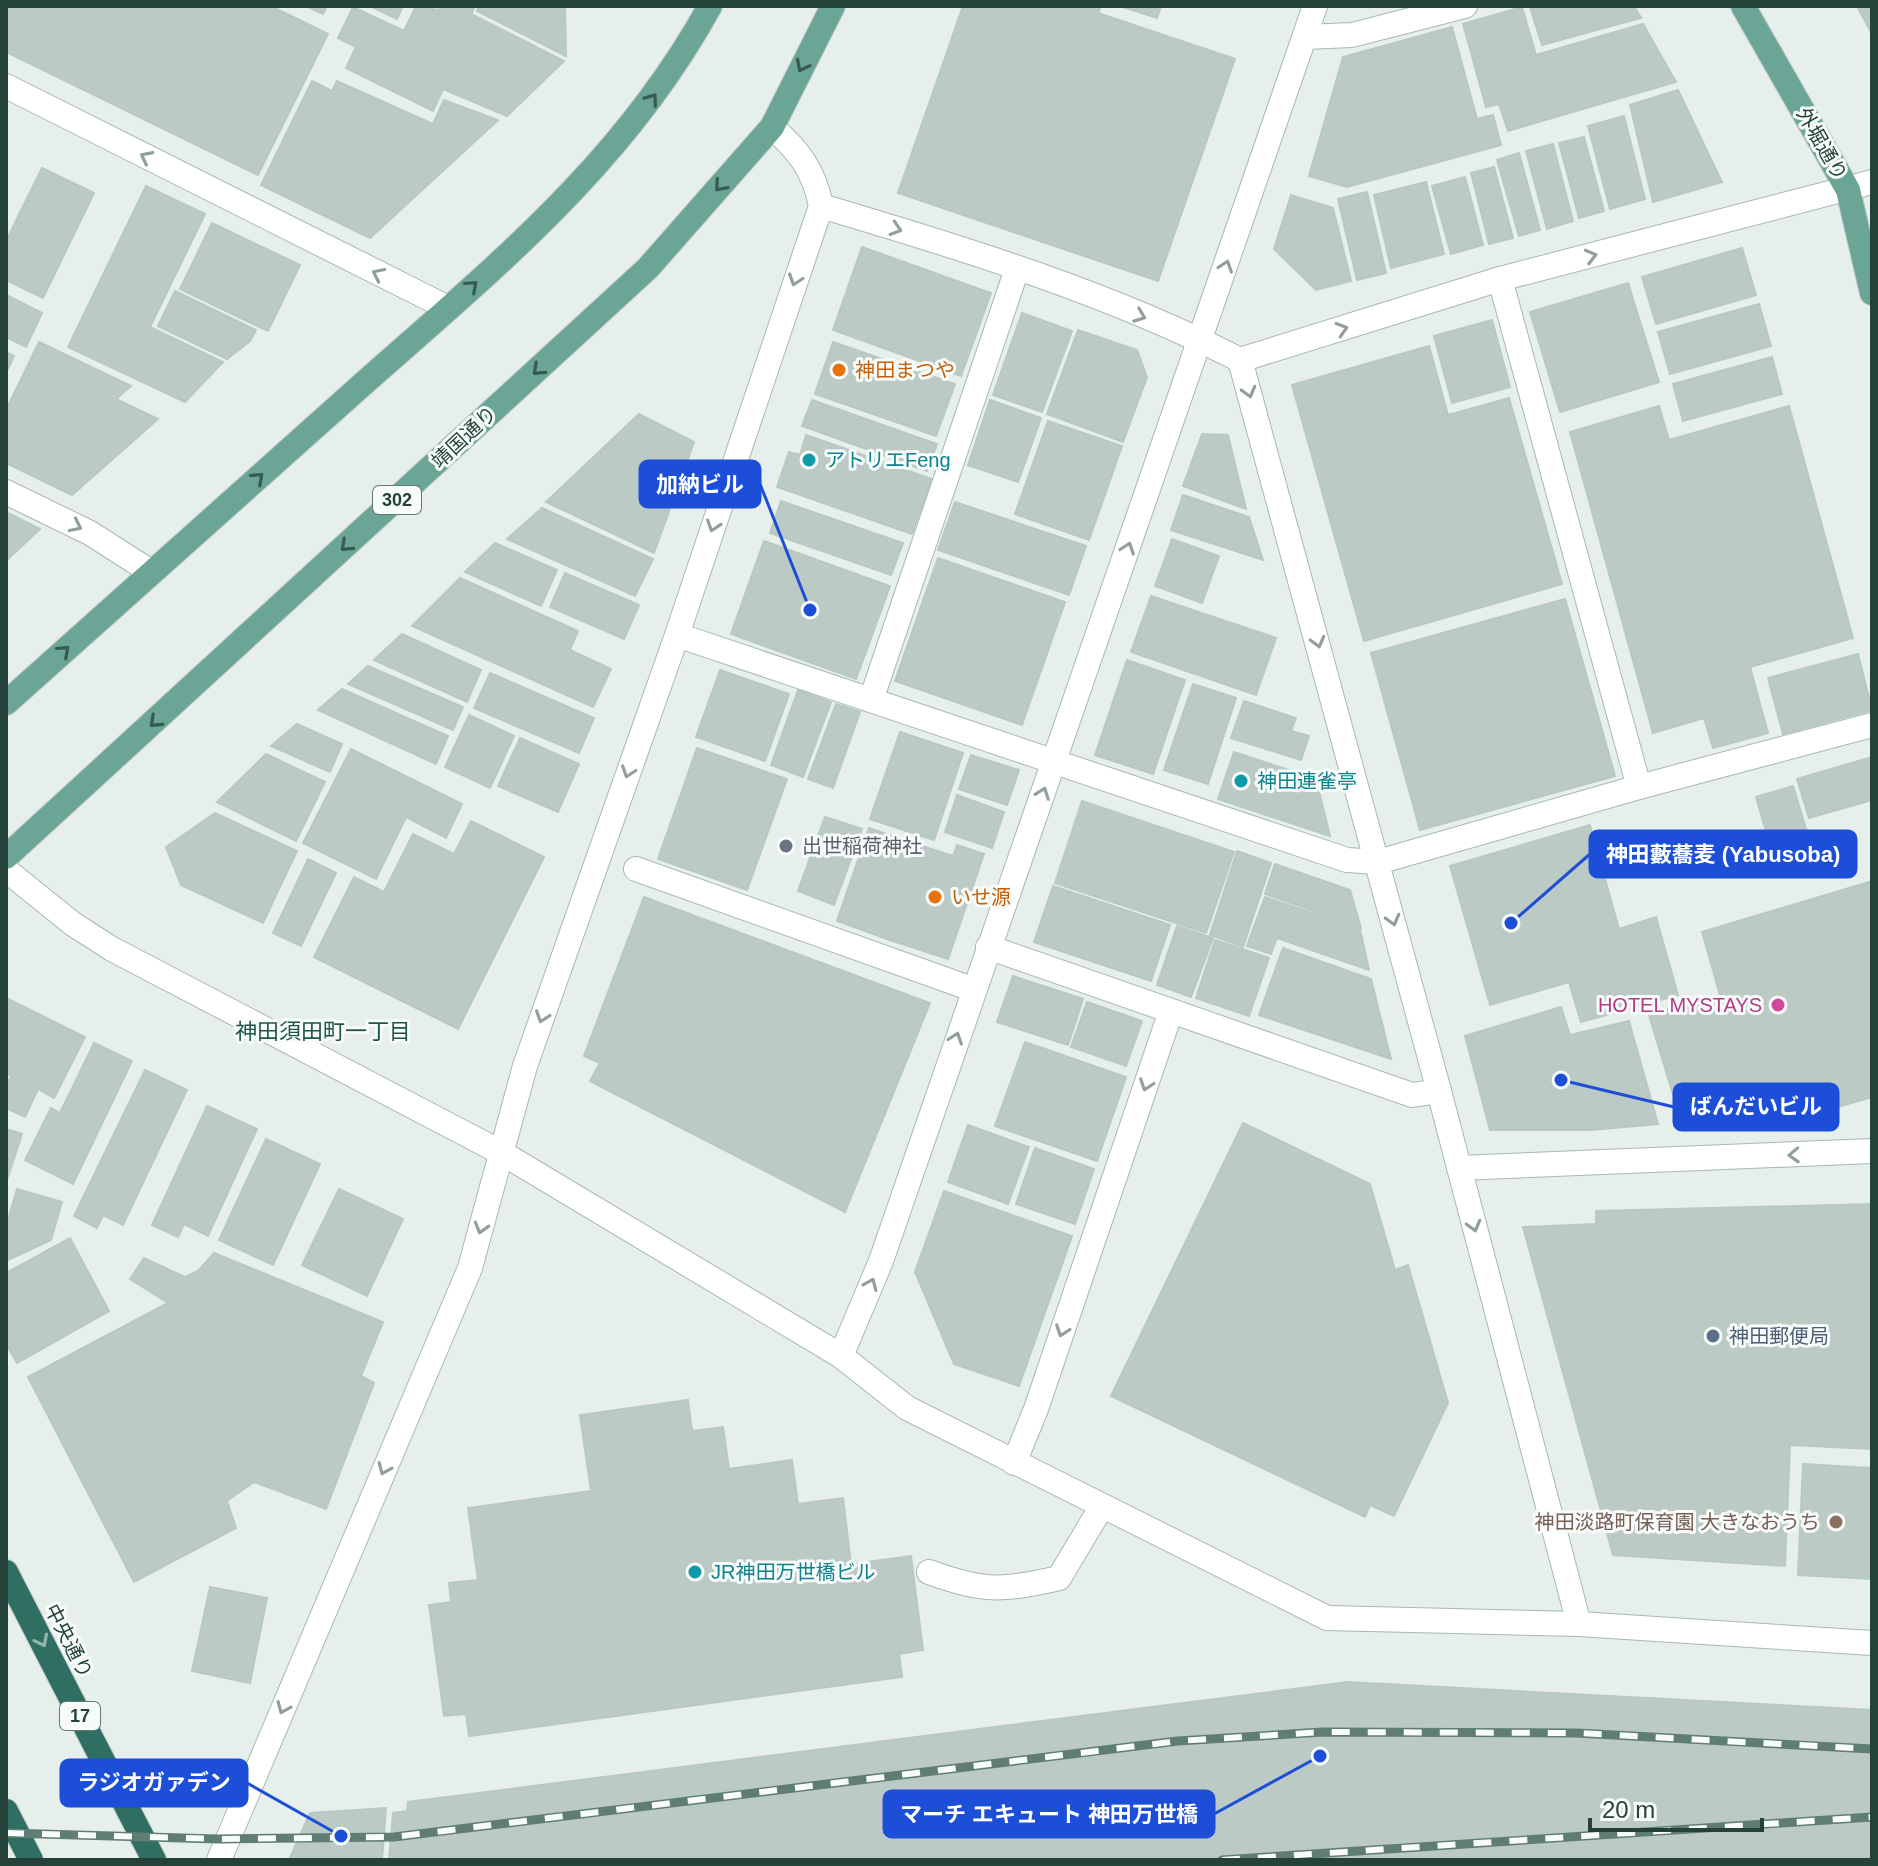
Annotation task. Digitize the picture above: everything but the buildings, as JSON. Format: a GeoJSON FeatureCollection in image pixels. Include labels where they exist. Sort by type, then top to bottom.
{"type":"FeatureCollection","features":[{"type":"Feature","properties":{"kind":"highway","name":"中央通り"},"geometry":{"type":"LineString","coordinates":[[6,1572],[154,1860]]}},
{"type":"Feature","properties":{"kind":"highway"},"geometry":{"type":"LineString","coordinates":[[6,1811],[31,1860]]}},
{"type":"Feature","properties":{"kind":"main road"},"geometry":{"type":"LineString","coordinates":[[6,703],[448,308],[590,176],[655,97],[710,6]]}},
{"type":"Feature","properties":{"kind":"main road","name":"靖国通り"},"geometry":{"type":"LineString","coordinates":[[6,857],[648,268],[772,127],[833,6]]}},
{"type":"Feature","properties":{"kind":"main road","name":"外堀通り"},"geometry":{"type":"LineString","coordinates":[[1743,6],[1848,190],[1872,293]]}},
{"type":"Feature","properties":{"kind":"street"},"geometry":{"type":"LineString","coordinates":[[841,1356],[881,1261],[972,989],[1054,763],[1315,6]]}},
{"type":"Feature","properties":{"kind":"street"},"geometry":{"type":"LineString","coordinates":[[1305,37],[1352,35],[1465,6]]}},
{"type":"Feature","properties":{"kind":"street"},"geometry":{"type":"LineString","coordinates":[[6,86],[448,308]]}},
{"type":"Feature","properties":{"kind":"street"},"geometry":{"type":"LineString","coordinates":[[219,1860],[470,1268],[525,1066],[677,635],[821,206],[816,181],[799,151],[772,127]]}},
{"type":"Feature","properties":{"kind":"street"},"geometry":{"type":"LineString","coordinates":[[821,206],[1017,269],[1200,340],[1240,360],[1500,279],[1872,182]]}},
{"type":"Feature","properties":{"kind":"street"},"geometry":{"type":"LineString","coordinates":[[871,700],[1017,269]]}},
{"type":"Feature","properties":{"kind":"street"},"geometry":{"type":"LineString","coordinates":[[1500,279],[1639,787]]}},
{"type":"Feature","properties":{"kind":"street"},"geometry":{"type":"LineString","coordinates":[[1240,360],[1378,862],[1579,1624]]}},
{"type":"Feature","properties":{"kind":"street"},"geometry":{"type":"LineString","coordinates":[[6,492],[90,533],[151,572]]}},
{"type":"Feature","properties":{"kind":"street"},"geometry":{"type":"LineString","coordinates":[[677,635],[1347,860],[1378,862],[1639,787],[1872,725]]}},
{"type":"Feature","properties":{"kind":"street"},"geometry":{"type":"LineString","coordinates":[[636,869],[972,989]]}},
{"type":"Feature","properties":{"kind":"street"},"geometry":{"type":"LineString","coordinates":[[6,870],[73,924],[112,949],[502,1153],[841,1356],[907,1408],[1327,1618],[1579,1624],[1872,1643]]}},
{"type":"Feature","properties":{"kind":"street"},"geometry":{"type":"LineString","coordinates":[[988,947],[1412,1095],[1439,1091]]}},
{"type":"Feature","properties":{"kind":"street"},"geometry":{"type":"LineString","coordinates":[[1014,1463],[1036,1409],[1171,1011]]}},
{"type":"Feature","properties":{"kind":"street"},"geometry":{"type":"LineString","coordinates":[[1459,1168],[1872,1151]]}},
{"type":"Feature","properties":{"kind":"street"},"geometry":{"type":"LineString","coordinates":[[929,1572],[963,1584],[1007,1590],[1059,1578],[1102,1506]]}},
{"type":"Feature","properties":{"kind":"railway"},"geometry":{"type":"LineString","coordinates":[[6,1833],[218,1839],[394,1837],[1178,1741],[1323,1732],[1577,1733],[1872,1749]]}},
{"type":"Feature","properties":{"kind":"railway"},"geometry":{"type":"LineString","coordinates":[[1222,1860],[1872,1817]]}},
{"type":"Feature","properties":{"kind":"place","name":"神田まつや"},"geometry":{"type":"Point","coordinates":[839,370]}},
{"type":"Feature","properties":{"kind":"place","name":"アトリエFeng"},"geometry":{"type":"Point","coordinates":[809,460]}},
{"type":"Feature","properties":{"kind":"place","name":"加納ビル"},"geometry":{"type":"Point","coordinates":[810,610]}},
{"type":"Feature","properties":{"kind":"place","name":"神田連雀亭"},"geometry":{"type":"Point","coordinates":[1241,781]}},
{"type":"Feature","properties":{"kind":"place","name":"出世稲荷神社"},"geometry":{"type":"Point","coordinates":[786,846]}},
{"type":"Feature","properties":{"kind":"place","name":"いせ源"},"geometry":{"type":"Point","coordinates":[935,897]}},
{"type":"Feature","properties":{"kind":"place","name":"神田藪蕎麦 (Yabusoba)"},"geometry":{"type":"Point","coordinates":[1511,923]}},
{"type":"Feature","properties":{"kind":"place","name":"HOTEL MYSTAYS"},"geometry":{"type":"Point","coordinates":[1778,1005]}},
{"type":"Feature","properties":{"kind":"place","name":"ばんだいビル"},"geometry":{"type":"Point","coordinates":[1561,1080]}},
{"type":"Feature","properties":{"kind":"place","name":"神田郵便局"},"geometry":{"type":"Point","coordinates":[1713,1336]}},
{"type":"Feature","properties":{"kind":"place","name":"神田淡路町保育園 大きなおうち"},"geometry":{"type":"Point","coordinates":[1836,1522]}},
{"type":"Feature","properties":{"kind":"place","name":"JR神田万世橋ビル"},"geometry":{"type":"Point","coordinates":[695,1572]}},
{"type":"Feature","properties":{"kind":"place","name":"マーチ エキュート 神田万世橋"},"geometry":{"type":"Point","coordinates":[1320,1756]}},
{"type":"Feature","properties":{"kind":"place","name":"ラジオガァデン"},"geometry":{"type":"Point","coordinates":[341,1836]}},
{"type":"Feature","properties":{"kind":"district","name":"神田須田町一丁目"},"geometry":{"type":"Point","coordinates":[323,1031]}}]}
